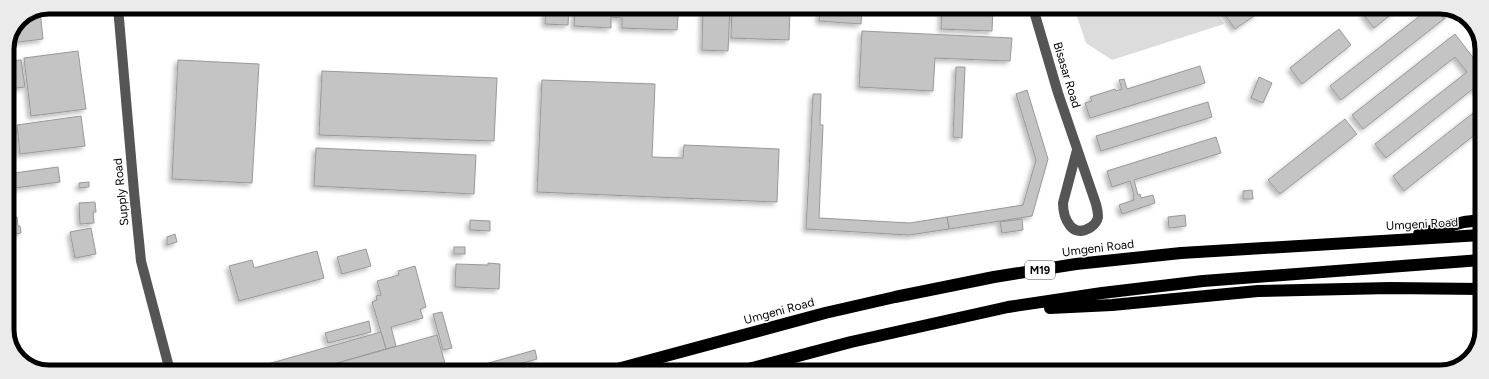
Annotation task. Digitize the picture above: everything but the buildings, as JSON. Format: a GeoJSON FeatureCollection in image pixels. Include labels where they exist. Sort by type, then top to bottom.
{"type":"FeatureCollection","features":[{"type":"Feature","properties":{"kind":"highway"},"geometry":{"type":"LineString","coordinates":[[1403,239],[1432,230],[1475,221]]}},
{"type":"Feature","properties":{"kind":"highway","name":"Umgeni Road"},"geometry":{"type":"LineString","coordinates":[[636,365],[825,313],[994,277],[1076,264],[1181,253],[1475,235]]}},
{"type":"Feature","properties":{"kind":"highway"},"geometry":{"type":"LineString","coordinates":[[764,365],[851,342],[1008,307],[1203,281],[1475,260]]}},
{"type":"Feature","properties":{"kind":"highway"},"geometry":{"type":"LineString","coordinates":[[983,313],[1112,305],[1258,291],[1390,288],[1475,289]]}},
{"type":"Feature","properties":{"kind":"street","name":"Supply Road"},"geometry":{"type":"LineString","coordinates":[[119,14],[141,261],[168,365]]}},
{"type":"Feature","properties":{"kind":"street","name":"Bisasar Road"},"geometry":{"type":"LineString","coordinates":[[1035,14],[1058,92],[1096,204],[1098,216],[1093,226],[1089,229],[1081,231],[1071,228],[1067,222],[1063,210],[1063,203],[1077,150]]}},
{"type":"Feature","properties":{"kind":"shaded area"},"geometry":{"type":"Polygon","coordinates":[[[1076,14],[1217,14],[1224,24],[1112,60],[1086,43],[1076,14]]]}}]}
